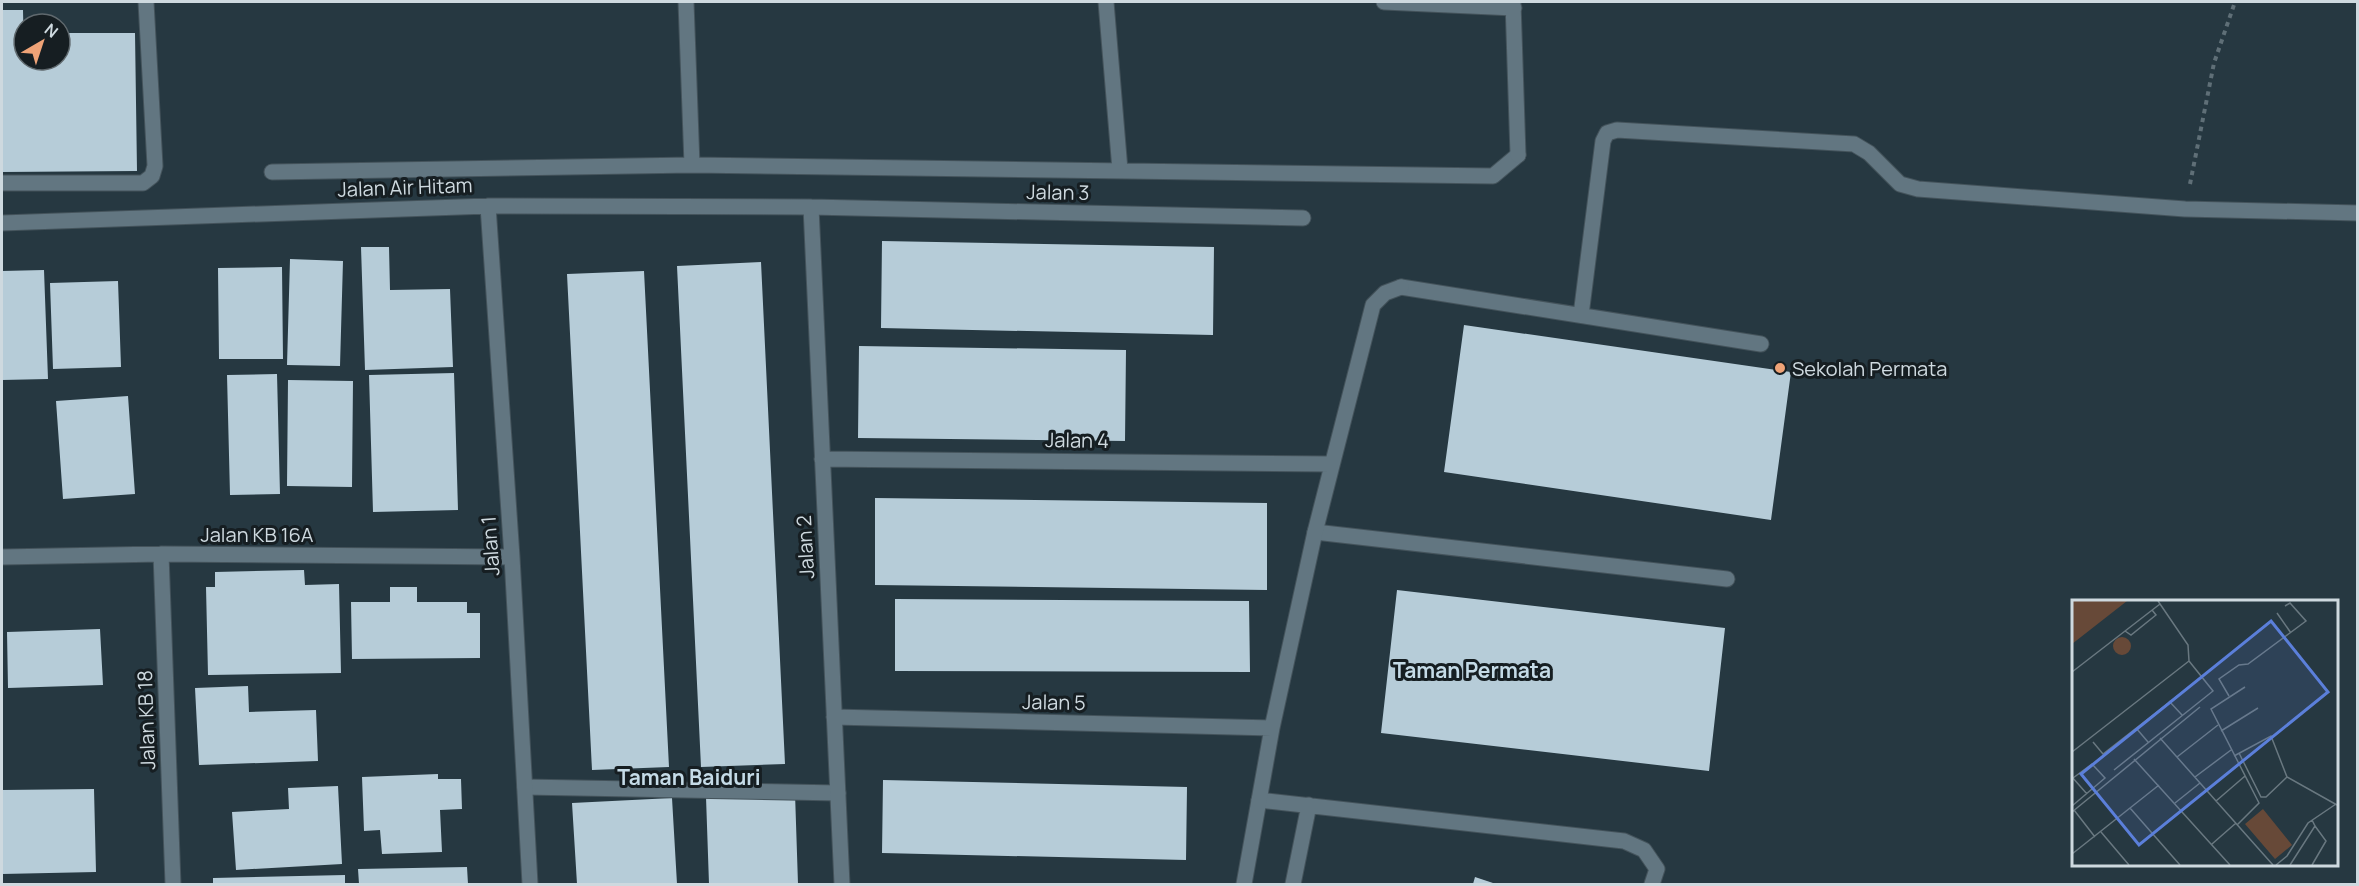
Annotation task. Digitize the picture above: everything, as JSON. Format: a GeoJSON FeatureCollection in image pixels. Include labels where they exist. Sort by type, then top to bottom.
{"type":"FeatureCollection","features":[{"type":"Feature","properties":{"kind":"street"},"geometry":{"type":"LineString","coordinates":[[2,183],[143,183],[152,176],[155,166],[146,2]]}},
{"type":"Feature","properties":{"kind":"street"},"geometry":{"type":"LineString","coordinates":[[686,2],[692,165]]}},
{"type":"Feature","properties":{"kind":"street"},"geometry":{"type":"LineString","coordinates":[[1106,2],[1120,170]]}},
{"type":"Feature","properties":{"kind":"street"},"geometry":{"type":"LineString","coordinates":[[272,172],[692,165],[1493,176],[1518,155],[1514,5],[1384,2]]}},
{"type":"Feature","properties":{"kind":"street"},"geometry":{"type":"LineString","coordinates":[[1581,315],[1603,141],[1607,133],[1617,130],[1854,144],[1869,153],[1900,184],[1918,189],[2185,209],[2358,213]]}},
{"type":"Feature","properties":{"kind":"street","name":"Jalan Air Hitam"},"geometry":{"type":"LineString","coordinates":[[2,223],[488,206],[811,207]]}},
{"type":"Feature","properties":{"kind":"street","name":"Jalan 1"},"geometry":{"type":"LineString","coordinates":[[488,206],[512,556],[530,885]]}},
{"type":"Feature","properties":{"kind":"street","name":"Jalan 3"},"geometry":{"type":"LineString","coordinates":[[811,207],[1303,218]]}},
{"type":"Feature","properties":{"kind":"street","name":"Jalan 2"},"geometry":{"type":"LineString","coordinates":[[811,207],[842,885]]}},
{"type":"Feature","properties":{"kind":"street"},"geometry":{"type":"LineString","coordinates":[[1244,885],[1272,728],[1315,532],[1373,305],[1385,293],[1401,287],[1761,344]]}},
{"type":"Feature","properties":{"kind":"street","name":"Jalan 4"},"geometry":{"type":"LineString","coordinates":[[822,459],[1331,464]]}},
{"type":"Feature","properties":{"kind":"street"},"geometry":{"type":"LineString","coordinates":[[1315,532],[1727,579]]}},
{"type":"Feature","properties":{"kind":"street","name":"Jalan KB 16A"},"geometry":{"type":"LineString","coordinates":[[2,557],[161,554],[512,556]]}},
{"type":"Feature","properties":{"kind":"street","name":"Jalan KB 18"},"geometry":{"type":"LineString","coordinates":[[161,554],[173,885]]}},
{"type":"Feature","properties":{"kind":"street","name":"Jalan 5"},"geometry":{"type":"LineString","coordinates":[[834,717],[1272,728]]}},
{"type":"Feature","properties":{"kind":"street"},"geometry":{"type":"LineString","coordinates":[[525,788],[838,793]]}},
{"type":"Feature","properties":{"kind":"street"},"geometry":{"type":"LineString","coordinates":[[1259,800],[1624,841],[1644,850],[1657,869],[1652,885]]}},
{"type":"Feature","properties":{"kind":"street"},"geometry":{"type":"LineString","coordinates":[[1293,885],[1309,805]]}},
{"type":"Feature","properties":{"kind":"path"},"geometry":{"type":"LineString","coordinates":[[2185,209],[2214,63],[2235,2]]}},
{"type":"Feature","properties":{"kind":"building"},"geometry":{"type":"Polygon","coordinates":[[[2,10],[23,10],[23,12],[12,12],[12,72],[72,72],[72,33],[135,33],[137,171],[2,172],[2,10]]]}},
{"type":"Feature","properties":{"kind":"building"},"geometry":{"type":"Polygon","coordinates":[[[882,241],[1214,247],[1213,335],[881,328],[882,241]]]}},
{"type":"Feature","properties":{"kind":"building"},"geometry":{"type":"Polygon","coordinates":[[[361,247],[389,247],[390,290],[450,289],[453,367],[365,370],[361,247]]]}},
{"type":"Feature","properties":{"kind":"building"},"geometry":{"type":"Polygon","coordinates":[[[290,259],[343,261],[340,366],[287,365],[290,259]]]}},
{"type":"Feature","properties":{"kind":"building"},"geometry":{"type":"Polygon","coordinates":[[[761,262],[785,764],[701,767],[677,266],[761,262]]]}},
{"type":"Feature","properties":{"kind":"building"},"geometry":{"type":"Polygon","coordinates":[[[282,267],[283,359],[219,359],[218,268],[282,267]]]}},
{"type":"Feature","properties":{"kind":"building"},"geometry":{"type":"Polygon","coordinates":[[[44,270],[48,379],[2,380],[2,271],[44,270]]]}},
{"type":"Feature","properties":{"kind":"building"},"geometry":{"type":"Polygon","coordinates":[[[644,271],[669,767],[592,770],[567,274],[644,271]]]}},
{"type":"Feature","properties":{"kind":"building"},"geometry":{"type":"Polygon","coordinates":[[[118,281],[121,367],[53,369],[50,283],[118,281]]]}},
{"type":"Feature","properties":{"kind":"building"},"geometry":{"type":"Polygon","coordinates":[[[1464,325],[1791,372],[1771,520],[1444,472],[1464,325]]]}},
{"type":"Feature","properties":{"kind":"building"},"geometry":{"type":"Polygon","coordinates":[[[859,346],[1126,350],[1125,441],[858,438],[859,346]]]}},
{"type":"Feature","properties":{"kind":"building"},"geometry":{"type":"Polygon","coordinates":[[[454,373],[458,510],[373,512],[369,375],[454,373]]]}},
{"type":"Feature","properties":{"kind":"building"},"geometry":{"type":"Polygon","coordinates":[[[277,374],[280,494],[230,495],[227,375],[277,374]]]}},
{"type":"Feature","properties":{"kind":"building"},"geometry":{"type":"Polygon","coordinates":[[[288,380],[353,381],[352,487],[287,486],[288,380]]]}},
{"type":"Feature","properties":{"kind":"building"},"geometry":{"type":"Polygon","coordinates":[[[128,396],[135,494],[63,499],[56,401],[128,396]]]}},
{"type":"Feature","properties":{"kind":"building"},"geometry":{"type":"Polygon","coordinates":[[[875,498],[1267,503],[1267,590],[875,585],[875,498]]]}},
{"type":"Feature","properties":{"kind":"building"},"geometry":{"type":"Polygon","coordinates":[[[304,570],[305,585],[339,584],[341,673],[208,675],[206,587],[215,587],[215,572],[304,570]]]}},
{"type":"Feature","properties":{"kind":"building"},"geometry":{"type":"Polygon","coordinates":[[[390,587],[417,587],[417,602],[467,602],[467,613],[480,613],[480,658],[352,659],[351,602],[390,602],[390,587]]]}},
{"type":"Feature","properties":{"kind":"building"},"geometry":{"type":"Polygon","coordinates":[[[1397,590],[1725,628],[1709,771],[1381,733],[1397,590]]]}},
{"type":"Feature","properties":{"kind":"building"},"geometry":{"type":"Polygon","coordinates":[[[895,599],[1249,601],[1250,672],[895,671],[895,599]]]}},
{"type":"Feature","properties":{"kind":"building"},"geometry":{"type":"Polygon","coordinates":[[[100,629],[103,685],[8,688],[7,632],[100,629]]]}},
{"type":"Feature","properties":{"kind":"building"},"geometry":{"type":"Polygon","coordinates":[[[248,686],[249,712],[316,710],[318,761],[199,765],[195,688],[248,686]]]}},
{"type":"Feature","properties":{"kind":"building"},"geometry":{"type":"Polygon","coordinates":[[[438,774],[438,779],[461,779],[462,809],[440,810],[442,852],[382,854],[380,830],[364,831],[362,777],[438,774]]]}},
{"type":"Feature","properties":{"kind":"building"},"geometry":{"type":"Polygon","coordinates":[[[883,780],[1187,787],[1186,860],[882,853],[883,780]]]}},
{"type":"Feature","properties":{"kind":"building"},"geometry":{"type":"Polygon","coordinates":[[[338,786],[342,864],[236,870],[232,812],[289,809],[288,788],[338,786]]]}},
{"type":"Feature","properties":{"kind":"building"},"geometry":{"type":"Polygon","coordinates":[[[94,789],[96,872],[2,874],[2,790],[94,789]]]}},
{"type":"Feature","properties":{"kind":"building"},"geometry":{"type":"Polygon","coordinates":[[[795,793],[798,884],[709,884],[706,797],[795,793]]]}},
{"type":"Feature","properties":{"kind":"building"},"geometry":{"type":"Polygon","coordinates":[[[672,798],[677,884],[577,884],[572,803],[672,798]]]}},
{"type":"Feature","properties":{"kind":"building"},"geometry":{"type":"Polygon","coordinates":[[[467,867],[468,884],[359,884],[358,869],[467,867]]]}},
{"type":"Feature","properties":{"kind":"building"},"geometry":{"type":"Polygon","coordinates":[[[345,875],[345,884],[213,884],[213,878],[345,875]]]}},
{"type":"Feature","properties":{"kind":"building"},"geometry":{"type":"Polygon","coordinates":[[[1475,877],[1496,884],[1473,884],[1475,877]]]}},
{"type":"Feature","properties":{"kind":"place","name":"Sekolah Permata"},"geometry":{"type":"Point","coordinates":[1780,368]}},
{"type":"Feature","properties":{"kind":"district","name":"Taman Permata"},"geometry":{"type":"Point","coordinates":[1472,670]}},
{"type":"Feature","properties":{"kind":"district","name":"Taman Baiduri"},"geometry":{"type":"Point","coordinates":[689,777]}}]}
